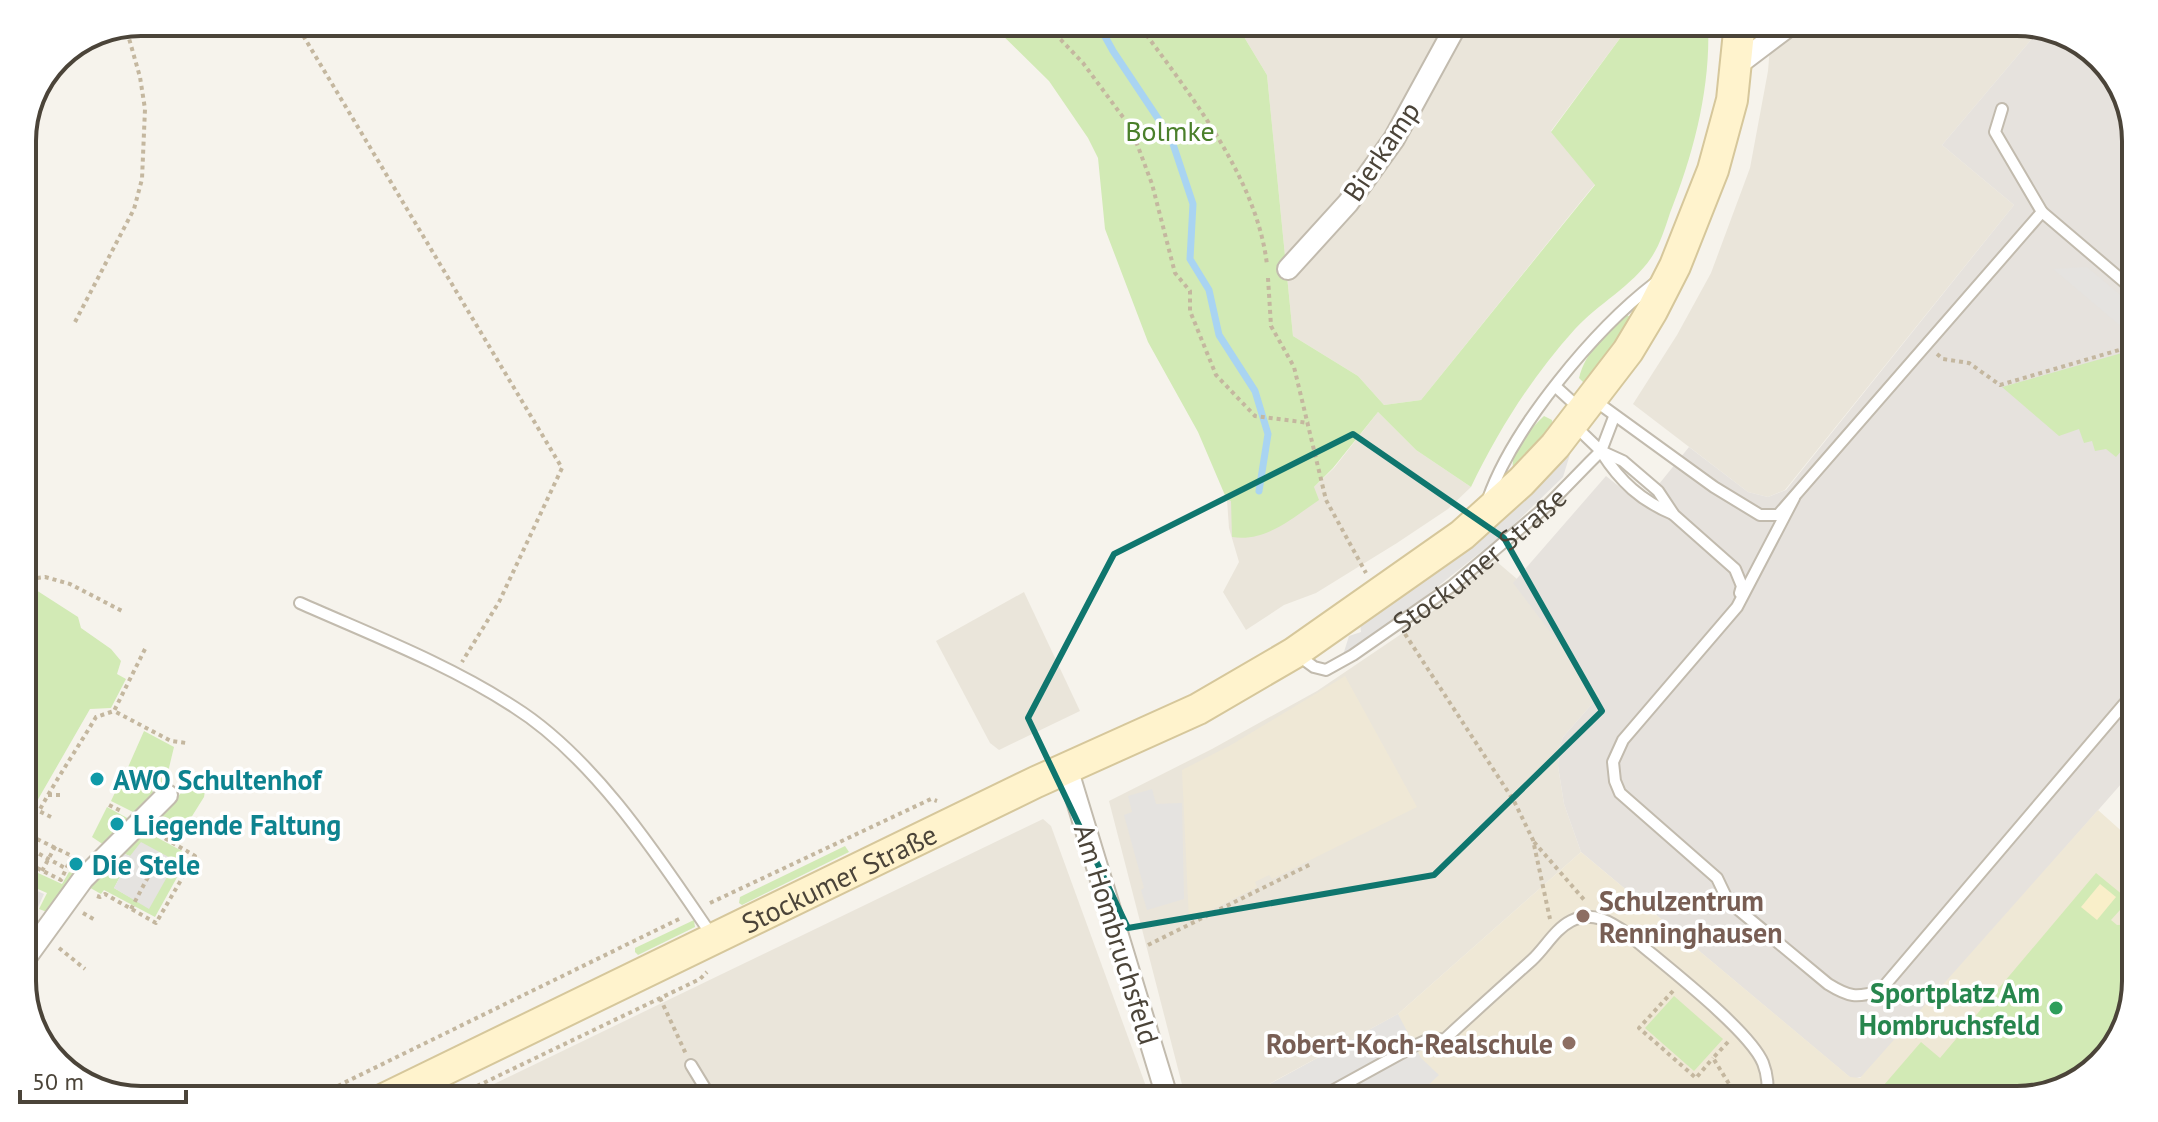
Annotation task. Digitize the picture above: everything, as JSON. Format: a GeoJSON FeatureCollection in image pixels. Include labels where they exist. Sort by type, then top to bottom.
{"type":"FeatureCollection","features":[{"type":"Feature","properties":{"kind":"main road","name":"Stockumer Straße"},"geometry":{"type":"LineString","coordinates":[[411,1086],[1067,768],[1198,709],[1294,653],[1462,535],[1591,413],[1652,311],[1682,251],[1713,170],[1732,100],[1739,36]]}},
{"type":"Feature","properties":{"kind":"street","name":"Bierkamp"},"geometry":{"type":"LineString","coordinates":[[1288,269],[1348,203],[1394,139],[1450,36]]}},
{"type":"Feature","properties":{"kind":"street"},"geometry":{"type":"LineString","coordinates":[[1737,65],[1775,36]]}},
{"type":"Feature","properties":{"kind":"street","name":"Am Hombruchsfeld"},"geometry":{"type":"LineString","coordinates":[[1067,768],[1164,1086]]}},
{"type":"Feature","properties":{"kind":"street"},"geometry":{"type":"LineString","coordinates":[[36,943],[76,877],[139,824],[167,795]]}},
{"type":"Feature","properties":{"kind":"lane"},"geometry":{"type":"LineString","coordinates":[[2002,109],[1995,132],[2042,212],[2122,280]]}},
{"type":"Feature","properties":{"kind":"lane"},"geometry":{"type":"LineString","coordinates":[[1556,387],[1591,413],[1760,515],[1778,515],[2042,212]]}},
{"type":"Feature","properties":{"kind":"lane"},"geometry":{"type":"LineString","coordinates":[[1486,515],[1489,497],[1502,467],[1522,432],[1608,323],[1661,278],[1682,251]]}},
{"type":"Feature","properties":{"kind":"lane"},"geometry":{"type":"LineString","coordinates":[[1591,413],[1601,451],[1623,461],[1658,491],[1674,515],[1735,569],[1742,586],[1737,607]]}},
{"type":"Feature","properties":{"kind":"lane","name":"Stockumer Straße"},"geometry":{"type":"LineString","coordinates":[[1294,653],[1314,667],[1326,670],[1452,586],[1549,504],[1601,451],[1591,413]]}},
{"type":"Feature","properties":{"kind":"lane"},"geometry":{"type":"LineString","coordinates":[[1794,498],[1737,607],[1623,740],[1613,762],[1620,793],[1717,878],[1728,901],[1828,984],[1844,994],[1860,997],[1880,991],[2122,706]]}},
{"type":"Feature","properties":{"kind":"lane"},"geometry":{"type":"LineString","coordinates":[[300,603],[455,674],[516,708],[558,742],[616,800],[714,939]]}},
{"type":"Feature","properties":{"kind":"lane"},"geometry":{"type":"LineString","coordinates":[[1341,1086],[1427,1040],[1445,1039],[1535,957],[1552,937],[1571,921],[1590,916],[1609,920],[1628,934],[1741,1033],[1762,1060],[1768,1086]]}},
{"type":"Feature","properties":{"kind":"lane"},"geometry":{"type":"LineString","coordinates":[[691,1065],[704,1086]]}},
{"type":"Feature","properties":{"kind":"path"},"geometry":{"type":"LineString","coordinates":[[303,36],[562,468],[499,602],[455,674]]}},
{"type":"Feature","properties":{"kind":"path"},"geometry":{"type":"LineString","coordinates":[[1057,36],[1083,63],[1131,128],[1152,184],[1175,273],[1190,291],[1190,311],[1216,375],[1255,416],[1309,423]]}},
{"type":"Feature","properties":{"kind":"path"},"geometry":{"type":"LineString","coordinates":[[1147,36],[1199,108],[1229,157],[1263,241],[1271,326],[1294,367],[1326,500],[1368,577]]}},
{"type":"Feature","properties":{"kind":"path"},"geometry":{"type":"LineString","coordinates":[[75,322],[134,209],[142,179],[145,109],[129,37]]}},
{"type":"Feature","properties":{"kind":"path"},"geometry":{"type":"LineString","coordinates":[[1927,345],[1943,359],[1969,363],[2000,385],[2122,349]]}},
{"type":"Feature","properties":{"kind":"path"},"geometry":{"type":"LineString","coordinates":[[36,578],[45,577],[70,584],[124,612]]}},
{"type":"Feature","properties":{"kind":"path"},"geometry":{"type":"LineString","coordinates":[[1398,624],[1514,801],[1533,840],[1547,896],[1552,937]]}},
{"type":"Feature","properties":{"kind":"path"},"geometry":{"type":"LineString","coordinates":[[51,817],[39,811],[67,760],[96,717],[114,711],[145,649]]}},
{"type":"Feature","properties":{"kind":"path"},"geometry":{"type":"LineString","coordinates":[[114,711],[171,741],[186,743]]}},
{"type":"Feature","properties":{"kind":"path"},"geometry":{"type":"LineString","coordinates":[[48,795],[63,795]]}},
{"type":"Feature","properties":{"kind":"path"},"geometry":{"type":"LineString","coordinates":[[338,1086],[725,895],[931,799]]}},
{"type":"Feature","properties":{"kind":"path"},"geometry":{"type":"LineString","coordinates":[[36,853],[76,877],[100,897],[105,894],[156,923],[195,856],[139,824]]}},
{"type":"Feature","properties":{"kind":"path"},"geometry":{"type":"LineString","coordinates":[[1533,840],[1601,918]]}},
{"type":"Feature","properties":{"kind":"path"},"geometry":{"type":"LineString","coordinates":[[36,841],[56,845],[72,856],[76,877]]}},
{"type":"Feature","properties":{"kind":"path"},"geometry":{"type":"LineString","coordinates":[[42,871],[56,845]]}},
{"type":"Feature","properties":{"kind":"path"},"geometry":{"type":"LineString","coordinates":[[1148,945],[1311,864]]}},
{"type":"Feature","properties":{"kind":"path"},"geometry":{"type":"LineString","coordinates":[[36,868],[61,880],[76,877]]}},
{"type":"Feature","properties":{"kind":"path"},"geometry":{"type":"LineString","coordinates":[[131,909],[148,877]]}},
{"type":"Feature","properties":{"kind":"path"},"geometry":{"type":"LineString","coordinates":[[42,935],[85,969]]}},
{"type":"Feature","properties":{"kind":"path"},"geometry":{"type":"LineString","coordinates":[[477,1086],[700,979]]}},
{"type":"Feature","properties":{"kind":"path"},"geometry":{"type":"LineString","coordinates":[[1684,1000],[1672,990],[1639,1028],[1696,1078],[1729,1040]]}},
{"type":"Feature","properties":{"kind":"path"},"geometry":{"type":"LineString","coordinates":[[660,998],[691,1065]]}},
{"type":"Feature","properties":{"kind":"path"},"geometry":{"type":"LineString","coordinates":[[1713,1058],[1730,1086]]}},
{"type":"Feature","properties":{"kind":"highlighted area"},"geometry":{"type":"Polygon","coordinates":[[[1353,434],[1504,538],[1602,711],[1434,875],[1128,928],[1028,718],[1114,554],[1353,434]]]}},
{"type":"Feature","properties":{"kind":"shaded area"},"geometry":{"type":"Polygon","coordinates":[[[1243,36],[1622,36],[1551,131],[1595,184],[1421,400],[1384,405],[1358,376],[1293,336],[1267,75],[1243,36]]]}},
{"type":"Feature","properties":{"kind":"shaded area"},"geometry":{"type":"Polygon","coordinates":[[[1771,36],[2033,38],[1942,145],[2014,205],[1785,490],[1768,497],[1748,492],[1633,404],[1677,335],[1711,273],[1750,168],[1768,71],[1771,36]]]}},
{"type":"Feature","properties":{"kind":"shaded area"},"geometry":{"type":"Polygon","coordinates":[[[2033,38],[2063,47],[2086,62],[2111,95],[2120,121],[2122,783],[1865,1076],[1852,1079],[1581,852],[1564,804],[1558,766],[1559,748],[1563,737],[1599,696],[1513,583],[1606,476],[1642,505],[1689,447],[1748,492],[1768,497],[1786,490],[2014,205],[1942,145],[2033,38]]]}},
{"type":"Feature","properties":{"kind":"shaded area"},"geometry":{"type":"Polygon","coordinates":[[[2087,267],[2122,296],[2122,327],[2053,269],[2087,267]]]}},
{"type":"Feature","properties":{"kind":"shaded area"},"geometry":{"type":"Polygon","coordinates":[[[1378,412],[1416,450],[1471,487],[1448,509],[1397,543],[1316,593],[1284,605],[1246,630],[1223,592],[1239,562],[1229,528],[1227,500],[1291,509],[1334,468],[1378,412]]]}},
{"type":"Feature","properties":{"kind":"shaded area"},"geometry":{"type":"Polygon","coordinates":[[[1571,451],[1563,477],[1506,532],[1417,603],[1343,655],[1349,636],[1361,632],[1360,623],[1571,451]]]}},
{"type":"Feature","properties":{"kind":"shaded area"},"geometry":{"type":"Polygon","coordinates":[[[1496,561],[1517,579],[1514,583],[1599,696],[1563,737],[1559,748],[1558,766],[1564,804],[1581,852],[1398,1014],[1266,1086],[1182,1086],[1109,801],[1317,691],[1419,622],[1496,561]]]}},
{"type":"Feature","properties":{"kind":"shaded area"},"geometry":{"type":"Polygon","coordinates":[[[1024,592],[1080,711],[999,750],[990,743],[936,641],[1024,592]]]}},
{"type":"Feature","properties":{"kind":"shaded area"},"geometry":{"type":"Polygon","coordinates":[[[1345,676],[1417,807],[1272,879],[1269,875],[1255,882],[1257,887],[1189,921],[1182,770],[1231,745],[1345,676]]]}},
{"type":"Feature","properties":{"kind":"shaded area"},"geometry":{"type":"Polygon","coordinates":[[[1152,789],[1156,804],[1182,803],[1184,899],[1147,910],[1124,815],[1132,812],[1128,796],[1152,789]]]}},
{"type":"Feature","properties":{"kind":"shaded area","name":"Schulzentrum Renninghausen"},"geometry":{"type":"Polygon","coordinates":[[[2098,810],[2122,831],[2122,981],[2118,1008],[2111,1027],[2096,1050],[2075,1068],[2051,1080],[2017,1086],[1266,1086],[1398,1014],[1581,852],[1850,1077],[1860,1078],[2098,810]]]}},
{"type":"Feature","properties":{"kind":"shaded area"},"geometry":{"type":"Polygon","coordinates":[[[1043,819],[1051,826],[1146,1086],[490,1086],[1043,819]]]}},
{"type":"Feature","properties":{"kind":"shaded area"},"geometry":{"type":"Polygon","coordinates":[[[141,842],[176,861],[149,909],[114,888],[122,873],[110,864],[122,853],[130,856],[141,842]]]}},
{"type":"Feature","properties":{"kind":"shaded area"},"geometry":{"type":"Polygon","coordinates":[[[36,890],[44,894],[36,912],[36,890]]]}},
{"type":"Feature","properties":{"kind":"shaded area"},"geometry":{"type":"Polygon","coordinates":[[[1398,1014],[1421,1058],[1439,1075],[1427,1086],[1266,1086],[1398,1014]]]}},
{"type":"Feature","properties":{"kind":"green space","name":"Bolmke"},"geometry":{"type":"Polygon","coordinates":[[[1003,36],[1243,36],[1267,75],[1293,336],[1358,376],[1384,405],[1421,400],[1595,185],[1551,132],[1622,36],[1708,36],[1707,71],[1699,119],[1679,190],[1654,253],[1634,277],[1575,329],[1545,366],[1505,424],[1471,487],[1416,450],[1378,412],[1314,487],[1319,500],[1278,527],[1245,538],[1232,537],[1231,501],[1227,500],[1198,432],[1148,342],[1105,229],[1098,158],[1049,81],[1003,36]]]}},
{"type":"Feature","properties":{"kind":"green space"},"geometry":{"type":"Polygon","coordinates":[[[1627,315],[1633,319],[1586,385],[1579,378],[1586,359],[1605,335],[1627,315]]]}},
{"type":"Feature","properties":{"kind":"green space"},"geometry":{"type":"Polygon","coordinates":[[[2122,353],[2122,450],[2116,457],[2106,449],[2095,451],[2092,441],[2084,443],[2079,429],[2059,436],[2002,387],[2122,353]]]}},
{"type":"Feature","properties":{"kind":"green space"},"geometry":{"type":"Polygon","coordinates":[[[1544,416],[1552,420],[1553,427],[1513,467],[1518,447],[1544,416]]]}},
{"type":"Feature","properties":{"kind":"green space"},"geometry":{"type":"Polygon","coordinates":[[[36,590],[78,617],[81,628],[111,649],[121,661],[117,674],[126,679],[111,708],[90,709],[36,803],[36,590]]]}},
{"type":"Feature","properties":{"kind":"green space"},"geometry":{"type":"Polygon","coordinates":[[[144,731],[174,747],[168,772],[159,787],[139,776],[125,774],[144,731]]]}},
{"type":"Feature","properties":{"kind":"green space"},"geometry":{"type":"Polygon","coordinates":[[[121,780],[143,785],[154,793],[133,812],[111,801],[121,780]]]}},
{"type":"Feature","properties":{"kind":"green space"},"geometry":{"type":"Polygon","coordinates":[[[198,784],[205,791],[204,797],[184,829],[168,836],[151,827],[184,790],[198,784]]]}},
{"type":"Feature","properties":{"kind":"green space"},"geometry":{"type":"Polygon","coordinates":[[[107,807],[131,820],[104,845],[92,837],[107,807]]]}},
{"type":"Feature","properties":{"kind":"green space"},"geometry":{"type":"Polygon","coordinates":[[[145,831],[182,851],[186,857],[155,917],[104,890],[101,894],[87,886],[110,864],[122,873],[114,888],[149,908],[130,856],[122,853],[145,831]]]}},
{"type":"Feature","properties":{"kind":"green space"},"geometry":{"type":"Polygon","coordinates":[[[845,846],[849,852],[742,905],[739,903],[740,897],[845,846]]]}},
{"type":"Feature","properties":{"kind":"green space"},"geometry":{"type":"Polygon","coordinates":[[[36,872],[62,884],[69,872],[74,874],[47,912],[39,909],[47,893],[36,888],[36,872]]]}},
{"type":"Feature","properties":{"kind":"green space","name":"Sportplatz Am Hombruchsfeld"},"geometry":{"type":"Polygon","coordinates":[[[2096,873],[2122,894],[2122,908],[2111,920],[2122,925],[2121,995],[2111,1027],[2086,1060],[2063,1075],[2031,1085],[1883,1086],[1921,1042],[1940,1058],[2096,873]]]}},
{"type":"Feature","properties":{"kind":"green space"},"geometry":{"type":"Polygon","coordinates":[[[694,920],[695,927],[638,955],[635,952],[635,948],[694,920]]]}},
{"type":"Feature","properties":{"kind":"green space"},"geometry":{"type":"Polygon","coordinates":[[[1674,996],[1723,1039],[1694,1071],[1645,1028],[1674,996]]]}},
{"type":"Feature","properties":{"kind":"sand"},"geometry":{"type":"Polygon","coordinates":[[[2100,884],[2116,897],[2097,920],[2081,907],[2100,884]]]}},
{"type":"Feature","properties":{"kind":"waterway"},"geometry":{"type":"LineString","coordinates":[[1105,36],[1171,138],[1193,204],[1190,259],[1209,290],[1219,335],[1255,391],[1268,434],[1259,491]]}},
{"type":"Feature","properties":{"kind":"place","name":"AWO Schultenhof"},"geometry":{"type":"Point","coordinates":[97,779]}},
{"type":"Feature","properties":{"kind":"place","name":"Liegende Faltung"},"geometry":{"type":"Point","coordinates":[117,824]}},
{"type":"Feature","properties":{"kind":"place","name":"Die Stele"},"geometry":{"type":"Point","coordinates":[76,864]}},
{"type":"Feature","properties":{"kind":"place","name":"Schulzentrum Renninghausen"},"geometry":{"type":"Point","coordinates":[1583,916]}},
{"type":"Feature","properties":{"kind":"place","name":"Sportplatz Am Hombruchsfeld"},"geometry":{"type":"Point","coordinates":[2056,1008]}},
{"type":"Feature","properties":{"kind":"place","name":"Robert-Koch-Realschule"},"geometry":{"type":"Point","coordinates":[1569,1043]}}]}
